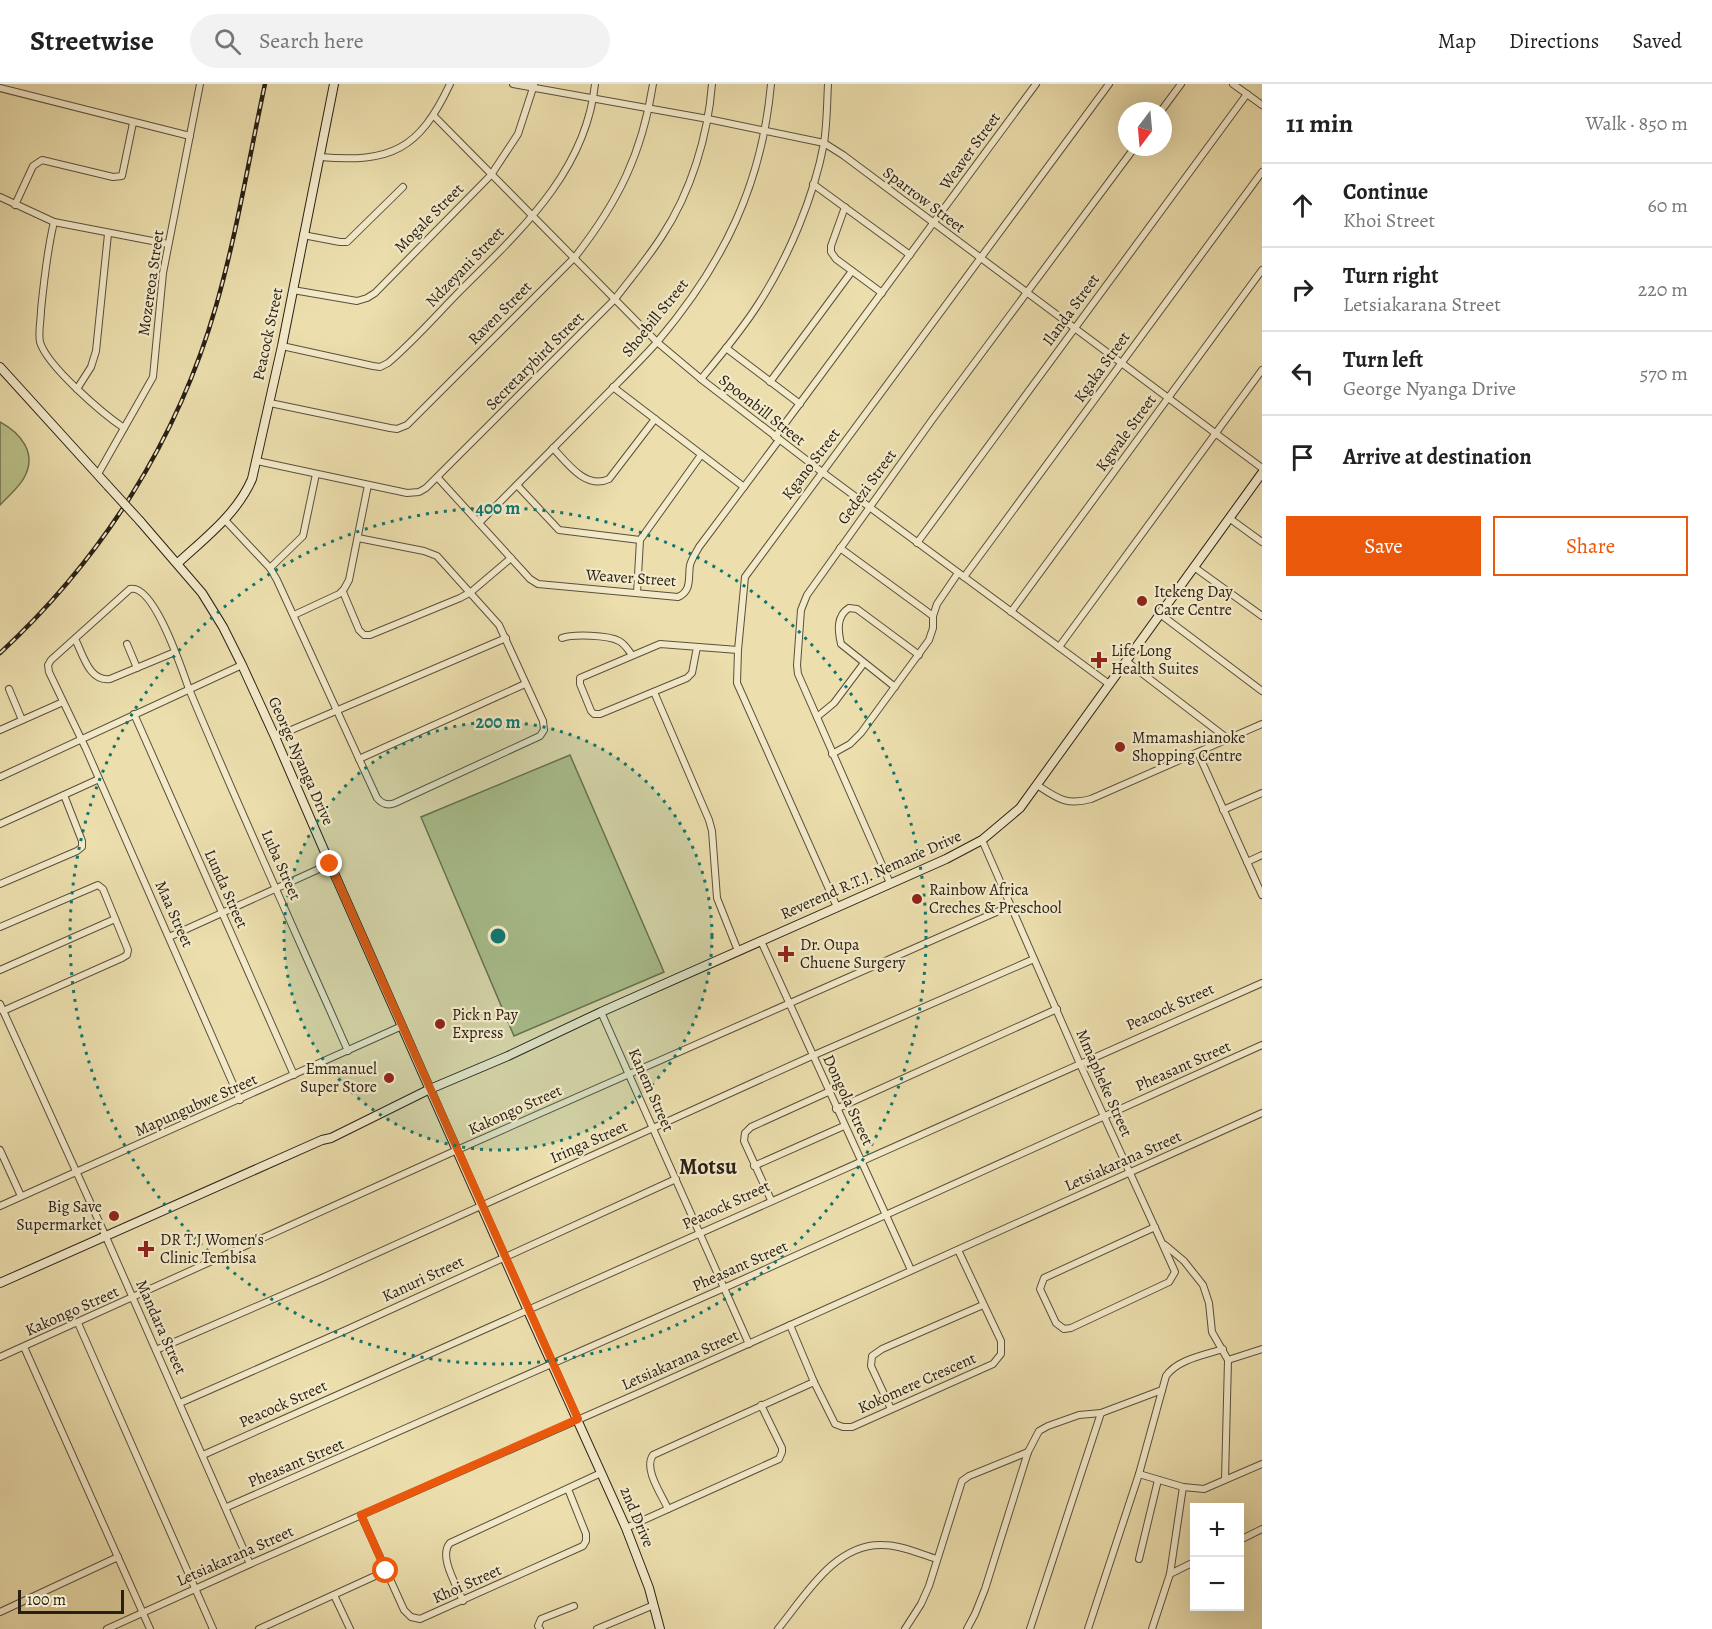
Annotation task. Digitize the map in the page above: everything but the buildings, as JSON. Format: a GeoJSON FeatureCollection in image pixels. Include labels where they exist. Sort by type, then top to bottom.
{"type":"FeatureCollection","features":[{"type":"Feature","properties":{"kind":"street","name":"Mozereoa Street"},"geometry":{"type":"LineString","coordinates":[[98,474],[153,376],[168,244],[200,84]]}},
{"type":"Feature","properties":{"kind":"street","name":"Peacock Street"},"geometry":{"type":"LineString","coordinates":[[178,563],[225,520],[247,491],[257,461],[334,84]]}},
{"type":"Feature","properties":{"kind":"street"},"geometry":{"type":"LineString","coordinates":[[320,158],[351,159],[387,154],[415,138],[434,116],[450,84]]}},
{"type":"Feature","properties":{"kind":"street","name":"Sparrow Street"},"geometry":{"type":"LineString","coordinates":[[513,84],[708,119],[824,143],[1262,468]]}},
{"type":"Feature","properties":{"kind":"street","name":"Ndzeyani Street"},"geometry":{"type":"LineString","coordinates":[[282,346],[373,366],[384,366],[395,358],[533,216],[553,191],[570,162],[588,117],[595,84]]}},
{"type":"Feature","properties":{"kind":"street","name":"Raven Street"},"geometry":{"type":"LineString","coordinates":[[270,403],[390,428],[402,428],[413,420],[574,257],[610,208],[636,156],[649,109],[653,84]]}},
{"type":"Feature","properties":{"kind":"street","name":"Secretarybird Street"},"geometry":{"type":"LineString","coordinates":[[257,461],[413,493],[426,488],[615,299],[639,268],[671,221],[691,177],[708,119],[712,84]]}},
{"type":"Feature","properties":{"kind":"street","name":"Shoebill Street"},"geometry":{"type":"LineString","coordinates":[[479,523],[657,342],[692,296],[722,250],[752,182],[766,131],[771,84]]}},
{"type":"Feature","properties":{"kind":"street"},"geometry":{"type":"LineString","coordinates":[[701,379],[759,303],[783,260],[813,184],[824,143],[828,84]]}},
{"type":"Feature","properties":{"kind":"street","name":"Weaver Street"},"geometry":{"type":"LineString","coordinates":[[438,478],[530,579],[541,585],[674,597],[682,595],[688,587],[694,555],[744,487],[800,404],[1036,84]]}},
{"type":"Feature","properties":{"kind":"street","name":"Kgano Street"},"geometry":{"type":"LineString","coordinates":[[837,908],[740,691],[736,676],[745,577],[1109,84]]}},
{"type":"Feature","properties":{"kind":"street"},"geometry":{"type":"LineString","coordinates":[[1168,102],[1181,84]]}},
{"type":"Feature","properties":{"kind":"street"},"geometry":{"type":"LineString","coordinates":[[1233,84],[1262,105]]}},
{"type":"Feature","properties":{"kind":"street","name":"Mogale Street"},"geometry":{"type":"LineString","coordinates":[[293,290],[350,301],[362,301],[367,298],[491,175],[518,134],[534,86]]}},
{"type":"Feature","properties":{"kind":"street"},"geometry":{"type":"LineString","coordinates":[[0,88],[190,136]]}},
{"type":"Feature","properties":{"kind":"street","name":"Ilanda Street"},"geometry":{"type":"LineString","coordinates":[[917,543],[1246,94]]}},
{"type":"Feature","properties":{"kind":"street","name":"Spoonbill Street"},"geometry":{"type":"LineString","coordinates":[[434,116],[657,342],[777,438],[1109,684]]}},
{"type":"Feature","properties":{"kind":"street"},"geometry":{"type":"LineString","coordinates":[[15,205],[33,166],[42,160],[113,177],[122,176],[133,123]]}},
{"type":"Feature","properties":{"kind":"street","name":"Gedezi Street"},"geometry":{"type":"LineString","coordinates":[[890,883],[797,670],[801,610],[807,595],[932,420],[1128,156]]}},
{"type":"Feature","properties":{"kind":"street","name":"Kgaka Street"},"geometry":{"type":"LineString","coordinates":[[832,754],[855,740],[919,655],[932,635],[933,616],[937,604],[1122,363],[1262,172]]}},
{"type":"Feature","properties":{"kind":"street"},"geometry":{"type":"LineString","coordinates":[[813,184],[910,255]]}},
{"type":"Feature","properties":{"kind":"street"},"geometry":{"type":"LineString","coordinates":[[303,235],[347,242],[403,188]]}},
{"type":"Feature","properties":{"kind":"street"},"geometry":{"type":"LineString","coordinates":[[0,197],[54,222],[168,244]]}},
{"type":"Feature","properties":{"kind":"street"},"geometry":{"type":"LineString","coordinates":[[845,207],[831,246],[832,256],[882,293]]}},
{"type":"Feature","properties":{"kind":"street"},"geometry":{"type":"LineString","coordinates":[[54,222],[45,270],[40,342],[48,356],[77,389],[101,412],[124,428]]}},
{"type":"Feature","properties":{"kind":"street"},"geometry":{"type":"LineString","coordinates":[[77,389],[91,367],[96,351],[108,234]]}},
{"type":"Feature","properties":{"kind":"street","name":"Kgwale Street"},"geometry":{"type":"LineString","coordinates":[[1011,612],[1262,270]]}},
{"type":"Feature","properties":{"kind":"street"},"geometry":{"type":"LineString","coordinates":[[770,382],[852,271]]}},
{"type":"Feature","properties":{"kind":"street"},"geometry":{"type":"LineString","coordinates":[[726,348],[800,404]]}},
{"type":"Feature","properties":{"kind":"street","name":"George Nyanga Drive"},"geometry":{"type":"LineString","coordinates":[[0,367],[178,563],[213,608],[275,737],[504,1257],[578,1419]]}},
{"type":"Feature","properties":{"kind":"street"},"geometry":{"type":"LineString","coordinates":[[1059,647],[1262,370]]}},
{"type":"Feature","properties":{"kind":"street"},"geometry":{"type":"LineString","coordinates":[[613,387],[744,487]]}},
{"type":"Feature","properties":{"kind":"street"},"geometry":{"type":"LineString","coordinates":[[553,448],[583,477],[594,482],[604,481],[609,479],[654,419]]}},
{"type":"Feature","properties":{"kind":"street"},"geometry":{"type":"LineString","coordinates":[[637,593],[640,540],[701,454]]}},
{"type":"Feature","properties":{"kind":"street","name":"Reverend R.T.J. Nemane Drive"},"geometry":{"type":"LineString","coordinates":[[0,1283],[331,1138],[430,1087],[508,1056],[601,1012],[946,859],[982,840],[1020,808],[1262,473]]}},
{"type":"Feature","properties":{"kind":"street"},"geometry":{"type":"LineString","coordinates":[[270,568],[303,536],[316,474]]}},
{"type":"Feature","properties":{"kind":"street"},"geometry":{"type":"LineString","coordinates":[[294,615],[343,592],[349,580],[368,485]]}},
{"type":"Feature","properties":{"kind":"street"},"geometry":{"type":"LineString","coordinates":[[517,485],[559,531],[640,540]]}},
{"type":"Feature","properties":{"kind":"street"},"geometry":{"type":"LineString","coordinates":[[1229,518],[1262,542]]}},
{"type":"Feature","properties":{"kind":"street"},"geometry":{"type":"LineString","coordinates":[[225,520],[270,568],[380,801],[387,805],[395,803],[540,736],[544,730],[543,721],[506,638],[492,615],[471,592],[434,554],[358,538]]}},
{"type":"Feature","properties":{"kind":"street"},"geometry":{"type":"LineString","coordinates":[[840,548],[933,616]]}},
{"type":"Feature","properties":{"kind":"street"},"geometry":{"type":"LineString","coordinates":[[343,592],[359,630],[367,636],[450,603],[471,592],[511,558]]}},
{"type":"Feature","properties":{"kind":"street"},"geometry":{"type":"LineString","coordinates":[[1194,567],[1262,616]]}},
{"type":"Feature","properties":{"kind":"street","name":"Luba Street"},"geometry":{"type":"LineString","coordinates":[[75,639],[125,592],[135,588],[143,593],[156,610],[348,1051]]}},
{"type":"Feature","properties":{"kind":"street"},"geometry":{"type":"LineString","coordinates":[[895,687],[844,648],[840,640],[840,617],[849,608],[857,609],[919,655]]}},
{"type":"Feature","properties":{"kind":"street"},"geometry":{"type":"LineString","coordinates":[[1160,614],[1262,691]]}},
{"type":"Feature","properties":{"kind":"street"},"geometry":{"type":"LineString","coordinates":[[562,638],[575,635],[616,639],[624,644],[633,655]]}},
{"type":"Feature","properties":{"kind":"street"},"geometry":{"type":"LineString","coordinates":[[275,737],[506,638]]}},
{"type":"Feature","properties":{"kind":"street"},"geometry":{"type":"LineString","coordinates":[[75,639],[92,673],[98,679],[108,680],[175,652]]}},
{"type":"Feature","properties":{"kind":"street","name":"Maa Street"},"geometry":{"type":"LineString","coordinates":[[75,639],[53,658],[48,665],[50,674],[99,779],[240,1100]]}},
{"type":"Feature","properties":{"kind":"street"},"geometry":{"type":"LineString","coordinates":[[127,644],[137,668]]}},
{"type":"Feature","properties":{"kind":"street"},"geometry":{"type":"LineString","coordinates":[[697,647],[690,676],[600,714],[594,714],[591,711],[580,684],[580,678],[633,655],[660,644],[738,650]]}},
{"type":"Feature","properties":{"kind":"street"},"geometry":{"type":"LineString","coordinates":[[1126,661],[1228,739]]}},
{"type":"Feature","properties":{"kind":"street"},"geometry":{"type":"LineString","coordinates":[[817,717],[834,703],[864,663]]}},
{"type":"Feature","properties":{"kind":"street"},"geometry":{"type":"LineString","coordinates":[[0,777],[242,665]]}},
{"type":"Feature","properties":{"kind":"street"},"geometry":{"type":"LineString","coordinates":[[359,759],[525,684]]}},
{"type":"Feature","properties":{"kind":"street"},"geometry":{"type":"LineString","coordinates":[[9,689],[22,720]]}},
{"type":"Feature","properties":{"kind":"street"},"geometry":{"type":"LineString","coordinates":[[654,692],[709,820],[712,831],[717,898],[738,951]]}},
{"type":"Feature","properties":{"kind":"street"},"geometry":{"type":"LineString","coordinates":[[0,730],[63,702]]}},
{"type":"Feature","properties":{"kind":"street","name":"Lunda Street"},"geometry":{"type":"LineString","coordinates":[[134,714],[294,1076]]}},
{"type":"Feature","properties":{"kind":"street"},"geometry":{"type":"LineString","coordinates":[[1037,785],[1063,801],[1077,803],[1091,800],[1262,724]]}},
{"type":"Feature","properties":{"kind":"street"},"geometry":{"type":"LineString","coordinates":[[1198,753],[1262,895]]}},
{"type":"Feature","properties":{"kind":"street"},"geometry":{"type":"LineString","coordinates":[[0,824],[99,779]]}},
{"type":"Feature","properties":{"kind":"street"},"geometry":{"type":"LineString","coordinates":[[1223,810],[1262,793]]}},
{"type":"Feature","properties":{"kind":"street"},"geometry":{"type":"LineString","coordinates":[[0,884],[80,849],[82,841],[64,795]]}},
{"type":"Feature","properties":{"kind":"street","name":"Mmapheke Street"},"geometry":{"type":"LineString","coordinates":[[982,840],[1080,1064],[1162,1243],[1184,1261],[1203,1285],[1209,1303],[1212,1332],[1228,1360]]}},
{"type":"Feature","properties":{"kind":"street"},"geometry":{"type":"LineString","coordinates":[[1247,862],[1262,855]]}},
{"type":"Feature","properties":{"kind":"street"},"geometry":{"type":"LineString","coordinates":[[169,937],[330,864]]}},
{"type":"Feature","properties":{"kind":"street"},"geometry":{"type":"LineString","coordinates":[[0,927],[98,885],[103,889],[128,949],[126,956],[2,1008]]}},
{"type":"Feature","properties":{"kind":"street","name":"Kakongo Street"},"geometry":{"type":"LineString","coordinates":[[0,1357],[457,1150],[1010,906]]}},
{"type":"Feature","properties":{"kind":"street"},"geometry":{"type":"LineString","coordinates":[[0,970],[116,919]]}},
{"type":"Feature","properties":{"kind":"street","name":"Dongola Street"},"geometry":{"type":"LineString","coordinates":[[761,941],[911,1270]]}},
{"type":"Feature","properties":{"kind":"street","name":"Iringa Street"},"geometry":{"type":"LineString","coordinates":[[156,1350],[1034,959]]}},
{"type":"Feature","properties":{"kind":"street","name":"Peacock Street"},"geometry":{"type":"LineString","coordinates":[[203,1455],[1262,983]]}},
{"type":"Feature","properties":{"kind":"street","name":"Mandara Street"},"geometry":{"type":"LineString","coordinates":[[2,1008],[227,1507],[250,1564]]}},
{"type":"Feature","properties":{"kind":"street"},"geometry":{"type":"LineString","coordinates":[[836,1108],[1057,1009]]}},
{"type":"Feature","properties":{"kind":"street","name":"Kanem Street"},"geometry":{"type":"LineString","coordinates":[[601,1012],[749,1344]]}},
{"type":"Feature","properties":{"kind":"street","name":"Mapungubwe Street"},"geometry":{"type":"LineString","coordinates":[[0,1206],[402,1026]]}},
{"type":"Feature","properties":{"kind":"street","name":"Pheasant Street"},"geometry":{"type":"LineString","coordinates":[[227,1507],[724,1288],[1262,1045]]}},
{"type":"Feature","properties":{"kind":"street"},"geometry":{"type":"LineString","coordinates":[[771,1200],[754,1166],[744,1141],[744,1135],[747,1130],[828,1092]]}},
{"type":"Feature","properties":{"kind":"street","name":"Letsiakarana Street"},"geometry":{"type":"LineString","coordinates":[[107,1629],[1262,1113]]}},
{"type":"Feature","properties":{"kind":"street"},"geometry":{"type":"LineString","coordinates":[[754,1166],[844,1126]]}},
{"type":"Feature","properties":{"kind":"street"},"geometry":{"type":"LineString","coordinates":[[0,1150],[21,1196]]}},
{"type":"Feature","properties":{"kind":"street","name":"Kanuri Street"},"geometry":{"type":"LineString","coordinates":[[180,1403],[676,1179]]}},
{"type":"Feature","properties":{"kind":"street"},"geometry":{"type":"LineString","coordinates":[[1155,1227],[1044,1278],[1040,1288],[1056,1323],[1060,1328],[1071,1328],[1169,1282],[1174,1272],[1162,1243]]}},
{"type":"Feature","properties":{"kind":"street","name":"Kokomere Crescent"},"geometry":{"type":"LineString","coordinates":[[790,1325],[831,1420],[839,1426],[852,1426],[891,1409],[997,1361],[1001,1354],[1003,1345],[958,1250]]}},
{"type":"Feature","properties":{"kind":"street"},"geometry":{"type":"LineString","coordinates":[[891,1409],[870,1362],[872,1356],[882,1349],[983,1305]]}},
{"type":"Feature","properties":{"kind":"street"},"geometry":{"type":"LineString","coordinates":[[78,1323],[213,1629]]}},
{"type":"Feature","properties":{"kind":"street"},"geometry":{"type":"LineString","coordinates":[[24,1347],[150,1629]]}},
{"type":"Feature","properties":{"kind":"street"},"geometry":{"type":"LineString","coordinates":[[1088,1629],[1139,1474],[1166,1376],[1174,1366],[1223,1349]]}},
{"type":"Feature","properties":{"kind":"street"},"geometry":{"type":"LineString","coordinates":[[1225,1479],[1228,1360],[1262,1349]]}},
{"type":"Feature","properties":{"kind":"street"},"geometry":{"type":"LineString","coordinates":[[668,1509],[651,1472],[650,1462],[653,1455],[814,1382]]}},
{"type":"Feature","properties":{"kind":"street"},"geometry":{"type":"LineString","coordinates":[[967,1629],[985,1589],[1028,1452],[1037,1435],[1043,1428],[1079,1415],[1101,1413],[1162,1390]]}},
{"type":"Feature","properties":{"kind":"street"},"geometry":{"type":"LineString","coordinates":[[626,1528],[779,1459],[782,1448],[761,1405]]}},
{"type":"Feature","properties":{"kind":"street"},"geometry":{"type":"LineString","coordinates":[[1030,1629],[1101,1413]]}},
{"type":"Feature","properties":{"kind":"street","name":"2nd Drive"},"geometry":{"type":"LineString","coordinates":[[578,1419],[626,1528],[654,1605],[660,1629]]}},
{"type":"Feature","properties":{"kind":"street"},"geometry":{"type":"LineString","coordinates":[[905,1629],[925,1596],[962,1481],[1028,1452]]}},
{"type":"Feature","properties":{"kind":"street"},"geometry":{"type":"LineString","coordinates":[[1139,1474],[1183,1487],[1204,1489],[1262,1464]]}},
{"type":"Feature","properties":{"kind":"street"},"geometry":{"type":"LineString","coordinates":[[463,1600],[445,1558],[446,1547],[454,1541],[602,1473]]}},
{"type":"Feature","properties":{"kind":"street"},"geometry":{"type":"LineString","coordinates":[[1139,1559],[1158,1480]]}},
{"type":"Feature","properties":{"kind":"street"},"geometry":{"type":"LineString","coordinates":[[1152,1629],[1170,1574],[1183,1487]]}},
{"type":"Feature","properties":{"kind":"street","name":"Khoi Street"},"geometry":{"type":"LineString","coordinates":[[361,1515],[404,1610],[411,1617],[420,1619],[583,1545],[586,1541],[586,1534],[568,1489]]}},
{"type":"Feature","properties":{"kind":"street"},"geometry":{"type":"LineString","coordinates":[[1244,1538],[1262,1529]]}},
{"type":"Feature","properties":{"kind":"street"},"geometry":{"type":"LineString","coordinates":[[778,1629],[830,1565],[845,1554],[862,1548],[882,1545],[937,1559]]}},
{"type":"Feature","properties":{"kind":"street"},"geometry":{"type":"LineString","coordinates":[[0,1612],[118,1557]]}},
{"type":"Feature","properties":{"kind":"street"},"geometry":{"type":"LineString","coordinates":[[1170,1574],[1190,1564]]}},
{"type":"Feature","properties":{"kind":"street"},"geometry":{"type":"LineString","coordinates":[[259,1629],[386,1571]]}},
{"type":"Feature","properties":{"kind":"street"},"geometry":{"type":"LineString","coordinates":[[334,1595],[350,1629]]}},
{"type":"Feature","properties":{"kind":"street"},"geometry":{"type":"LineString","coordinates":[[597,1629],[654,1605]]}},
{"type":"Feature","properties":{"kind":"street"},"geometry":{"type":"LineString","coordinates":[[540,1629],[538,1626],[541,1619],[574,1606]]}},
{"type":"Feature","properties":{"kind":"green space"},"geometry":{"type":"Polygon","coordinates":[[[0,422],[20,438],[28,451],[29,459],[23,480],[0,505],[0,422]]]}},
{"type":"Feature","properties":{"kind":"green space"},"geometry":{"type":"Polygon","coordinates":[[[570,755],[664,972],[514,1036],[421,817],[570,755]]]}},
{"type":"Feature","properties":{"kind":"railway"},"geometry":{"type":"LineString","coordinates":[[0,653],[37,617],[103,537],[132,494],[181,403],[216,306],[237,223],[265,84]]}},
{"type":"Feature","properties":{"kind":"place","name":"Itekeng Day Care Centre"},"geometry":{"type":"Point","coordinates":[1142,601]}},
{"type":"Feature","properties":{"kind":"place","name":"Life Long Health Suites"},"geometry":{"type":"Point","coordinates":[1099,660]}},
{"type":"Feature","properties":{"kind":"place","name":"Mmamashianoke Shopping Centre"},"geometry":{"type":"Point","coordinates":[1120,747]}},
{"type":"Feature","properties":{"kind":"place","name":"Rainbow Africa Creches & Preschool"},"geometry":{"type":"Point","coordinates":[917,899]}},
{"type":"Feature","properties":{"kind":"place","name":"Dr. Oupa Chuene Surgery"},"geometry":{"type":"Point","coordinates":[786,954]}},
{"type":"Feature","properties":{"kind":"place","name":"Pick n Pay Express"},"geometry":{"type":"Point","coordinates":[440,1024]}},
{"type":"Feature","properties":{"kind":"place","name":"Emmanuel Super Store"},"geometry":{"type":"Point","coordinates":[389,1078]}},
{"type":"Feature","properties":{"kind":"place","name":"Big Save Supermarket"},"geometry":{"type":"Point","coordinates":[114,1216]}},
{"type":"Feature","properties":{"kind":"place","name":"DR T.J Women's Clinic Tembisa"},"geometry":{"type":"Point","coordinates":[146,1249]}},
{"type":"Feature","properties":{"kind":"district","name":"Motsu"},"geometry":{"type":"Point","coordinates":[708,1167]}},
{"type":"Feature","properties":{"kind":"route"},"geometry":{"type":"LineString","coordinates":[[330,864],[578,1419],[361,1515],[386,1571]]}}]}
